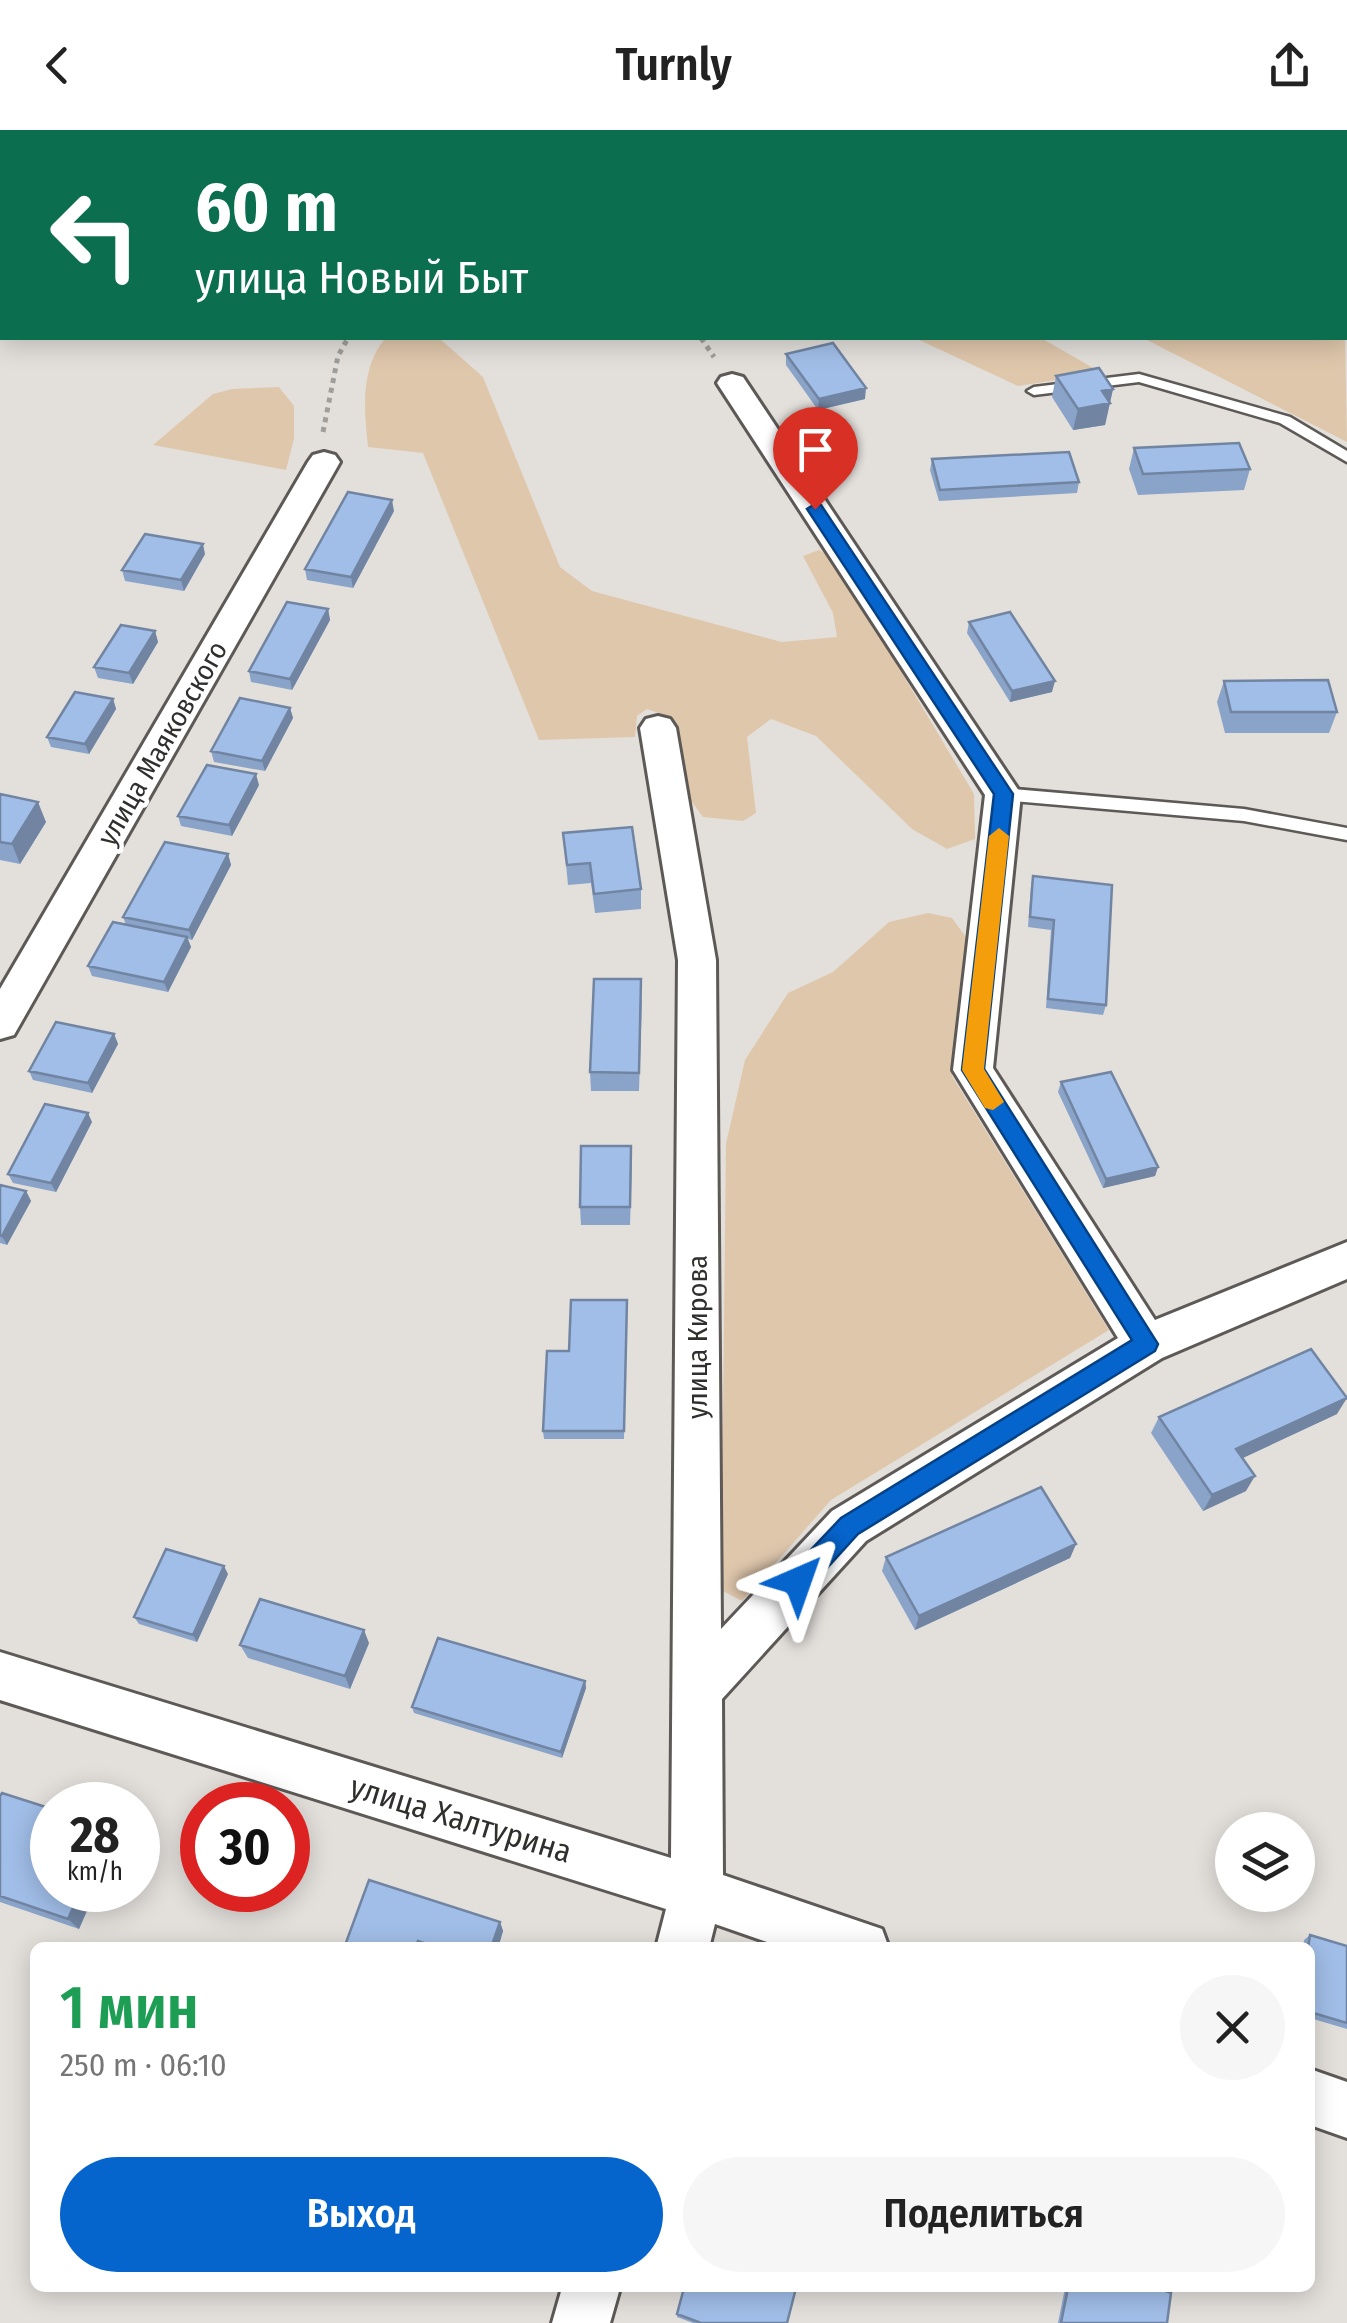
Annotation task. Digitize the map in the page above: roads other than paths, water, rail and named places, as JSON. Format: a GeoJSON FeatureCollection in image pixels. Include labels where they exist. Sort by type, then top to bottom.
{"type":"FeatureCollection","features":[{"type":"Feature","properties":{"kind":"street"},"geometry":{"type":"LineString","coordinates":[[732,382],[1003,794],[973,1070],[1146,1344]]}},
{"type":"Feature","properties":{"kind":"street","name":"улица Маяковского"},"geometry":{"type":"LineString","coordinates":[[0,1024],[324,462]]}},
{"type":"Feature","properties":{"kind":"street","name":"улица Кирова"},"geometry":{"type":"LineString","coordinates":[[658,728],[696,960],[697,1892],[684,1942]]}},
{"type":"Feature","properties":{"kind":"street"},"geometry":{"type":"LineString","coordinates":[[696,1691],[850,1526],[1146,1344],[1347,1260]]}},
{"type":"Feature","properties":{"kind":"street","name":"улица Халтурина"},"geometry":{"type":"LineString","coordinates":[[0,1676],[697,1892],[844,1942]]}},
{"type":"Feature","properties":{"kind":"street"},"geometry":{"type":"LineString","coordinates":[[1315,2099],[1347,2110]]}},
{"type":"Feature","properties":{"kind":"street"},"geometry":{"type":"LineString","coordinates":[[581,2323],[590,2292]]}},
{"type":"Feature","properties":{"kind":"lane"},"geometry":{"type":"LineString","coordinates":[[1034,391],[1138,378],[1285,420],[1347,458]]}},
{"type":"Feature","properties":{"kind":"lane"},"geometry":{"type":"LineString","coordinates":[[1003,794],[1244,815],[1347,834]]}}]}
